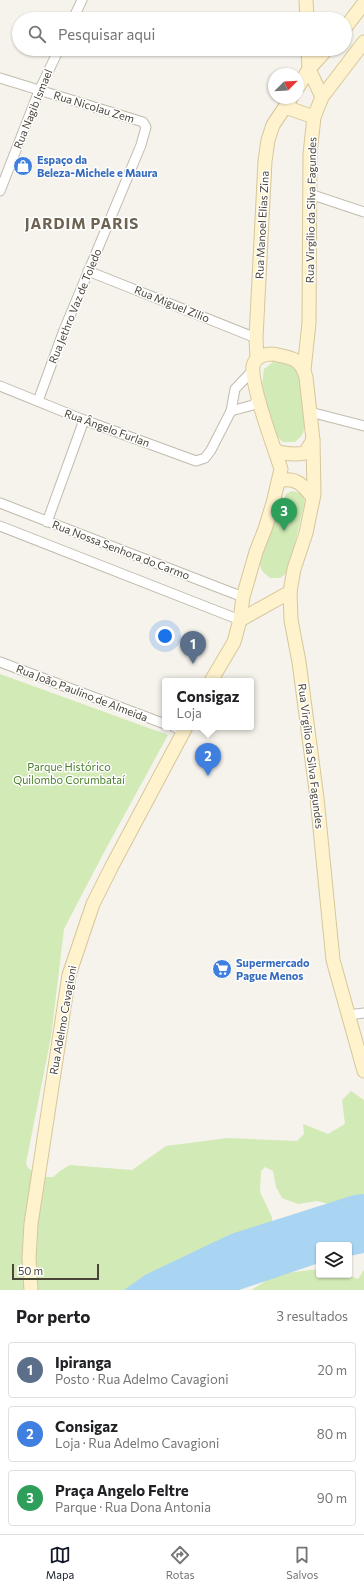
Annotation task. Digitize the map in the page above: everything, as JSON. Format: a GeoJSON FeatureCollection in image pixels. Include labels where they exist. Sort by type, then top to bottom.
{"type":"FeatureCollection","features":[{"type":"Feature","properties":{"kind":"street"},"geometry":{"type":"LineString","coordinates":[[76,12],[82,0]]}},
{"type":"Feature","properties":{"kind":"street"},"geometry":{"type":"LineString","coordinates":[[306,0],[307,12]]}},
{"type":"Feature","properties":{"kind":"street"},"geometry":{"type":"LineString","coordinates":[[352,19],[364,3]]}},
{"type":"Feature","properties":{"kind":"street","name":"Rua Virgílio da Silva Fagundes"},"geometry":{"type":"LineString","coordinates":[[364,42],[322,97],[314,117],[310,154],[309,323],[304,370],[313,440],[314,494],[304,540],[294,569],[290,592],[291,620],[299,662],[318,798],[333,960],[364,1071]]}},
{"type":"Feature","properties":{"kind":"street","name":"Rua Nagib Ismael"},"geometry":{"type":"LineString","coordinates":[[0,191],[39,91],[55,56]]}},
{"type":"Feature","properties":{"kind":"street"},"geometry":{"type":"LineString","coordinates":[[308,56],[309,70],[322,97]]}},
{"type":"Feature","properties":{"kind":"street"},"geometry":{"type":"LineString","coordinates":[[304,78],[321,56]]}},
{"type":"Feature","properties":{"kind":"street","name":"Rua Nicolau Zem"},"geometry":{"type":"LineString","coordinates":[[0,78],[143,122]]}},
{"type":"Feature","properties":{"kind":"street","name":"Rua Manoel Elias Zina"},"geometry":{"type":"LineString","coordinates":[[240,620],[243,597],[256,552],[265,529],[281,469],[255,381],[255,364],[265,161],[268,140],[273,125],[287,104]]}},
{"type":"Feature","properties":{"kind":"street"},"geometry":{"type":"LineString","coordinates":[[291,104],[314,117]]}},
{"type":"Feature","properties":{"kind":"street","name":"Rua Jethro Vaz de Toledo"},"geometry":{"type":"LineString","coordinates":[[38,401],[64,330],[141,145],[146,127],[143,122]]}},
{"type":"Feature","properties":{"kind":"street"},"geometry":{"type":"LineString","coordinates":[[310,194],[364,212]]}},
{"type":"Feature","properties":{"kind":"street","name":"Rua Miguel Zilio"},"geometry":{"type":"LineString","coordinates":[[88,271],[256,338]]}},
{"type":"Feature","properties":{"kind":"street"},"geometry":{"type":"LineString","coordinates":[[260,400],[253,405],[231,411],[235,389],[263,355],[274,354],[297,360],[304,370]]}},
{"type":"Feature","properties":{"kind":"street","name":"Rua Ângelo Furlan"},"geometry":{"type":"LineString","coordinates":[[0,386],[84,420],[196,461],[205,458],[211,450],[231,411]]}},
{"type":"Feature","properties":{"kind":"street"},"geometry":{"type":"LineString","coordinates":[[310,412],[364,426]]}},
{"type":"Feature","properties":{"kind":"street"},"geometry":{"type":"LineString","coordinates":[[48,522],[84,420]]}},
{"type":"Feature","properties":{"kind":"street"},"geometry":{"type":"LineString","coordinates":[[275,451],[285,454],[305,453],[313,440]]}},
{"type":"Feature","properties":{"kind":"street"},"geometry":{"type":"LineString","coordinates":[[279,481],[289,479],[298,482],[304,486],[313,498]]}},
{"type":"Feature","properties":{"kind":"street","name":"Rua Nossa Senhora do Carmo"},"geometry":{"type":"LineString","coordinates":[[0,503],[243,597]]}},
{"type":"Feature","properties":{"kind":"street","name":"Rua Nossa Senhora do Carmo"},"geometry":{"type":"LineString","coordinates":[[0,526],[240,620]]}},
{"type":"Feature","properties":{"kind":"street"},"geometry":{"type":"LineString","coordinates":[[214,678],[234,642],[240,620],[290,592]]}},
{"type":"Feature","properties":{"kind":"street","name":"Rua João Paulino de Almeida"},"geometry":{"type":"LineString","coordinates":[[0,662],[162,723]]}},
{"type":"Feature","properties":{"kind":"street","name":"Rua Adelmo Cavagioni"},"geometry":{"type":"LineString","coordinates":[[31,1290],[29,1258],[31,1224],[69,975],[92,904],[180,730]]}},
{"type":"Feature","properties":{"kind":"street"},"geometry":{"type":"LineString","coordinates":[[348,1015],[364,1013]]}},
{"type":"Feature","properties":{"kind":"green space"},"geometry":{"type":"Polygon","coordinates":[[[273,362],[287,363],[297,368],[302,391],[305,419],[303,433],[295,442],[283,442],[274,434],[267,409],[262,384],[264,369],[273,362]]]}},
{"type":"Feature","properties":{"kind":"green space"},"geometry":{"type":"Polygon","coordinates":[[[292,491],[300,493],[305,501],[288,572],[280,578],[270,578],[262,571],[259,561],[286,494],[292,491]]]}},
{"type":"Feature","properties":{"kind":"green space","name":"Parque Histórico Quilombo Corumbataí"},"geometry":{"type":"Polygon","coordinates":[[[0,674],[168,735],[64,929],[51,1037],[26,1163],[28,1168],[41,1177],[53,1177],[70,1165],[132,1170],[166,1146],[228,1138],[297,1141],[304,1134],[303,1124],[328,1134],[345,1124],[342,1100],[351,1091],[364,1100],[364,1198],[333,1205],[317,1201],[298,1204],[282,1198],[276,1187],[273,1171],[265,1167],[261,1171],[260,1192],[272,1217],[272,1222],[124,1290],[0,1290],[0,674]]]}},
{"type":"Feature","properties":{"kind":"green space"},"geometry":{"type":"Polygon","coordinates":[[[316,1269],[316,1278],[352,1278],[352,1277],[358,1279],[364,1270],[364,1290],[251,1290],[277,1274],[316,1269]]]}},
{"type":"Feature","properties":{"kind":"water"},"geometry":{"type":"Polygon","coordinates":[[[364,1194],[364,1253],[352,1255],[352,1242],[316,1242],[316,1264],[239,1290],[124,1290],[145,1275],[231,1234],[354,1195],[364,1194]]]}},
{"type":"Feature","properties":{"kind":"place","name":"Espaço da Beleza-Michele e Maura"},"geometry":{"type":"Point","coordinates":[23,166]}},
{"type":"Feature","properties":{"kind":"place","name":"Praça Angelo Feltre"},"geometry":{"type":"Point","coordinates":[284,531]}},
{"type":"Feature","properties":{"kind":"place","name":"Ipiranga"},"geometry":{"type":"Point","coordinates":[193,664]}},
{"type":"Feature","properties":{"kind":"place","name":"Consigaz"},"geometry":{"type":"Point","coordinates":[208,776]}},
{"type":"Feature","properties":{"kind":"place","name":"Supermercado Pague Menos"},"geometry":{"type":"Point","coordinates":[222,969]}},
{"type":"Feature","properties":{"kind":"district","name":"JARDIM PARIS"},"geometry":{"type":"Point","coordinates":[82,224]}}]}
